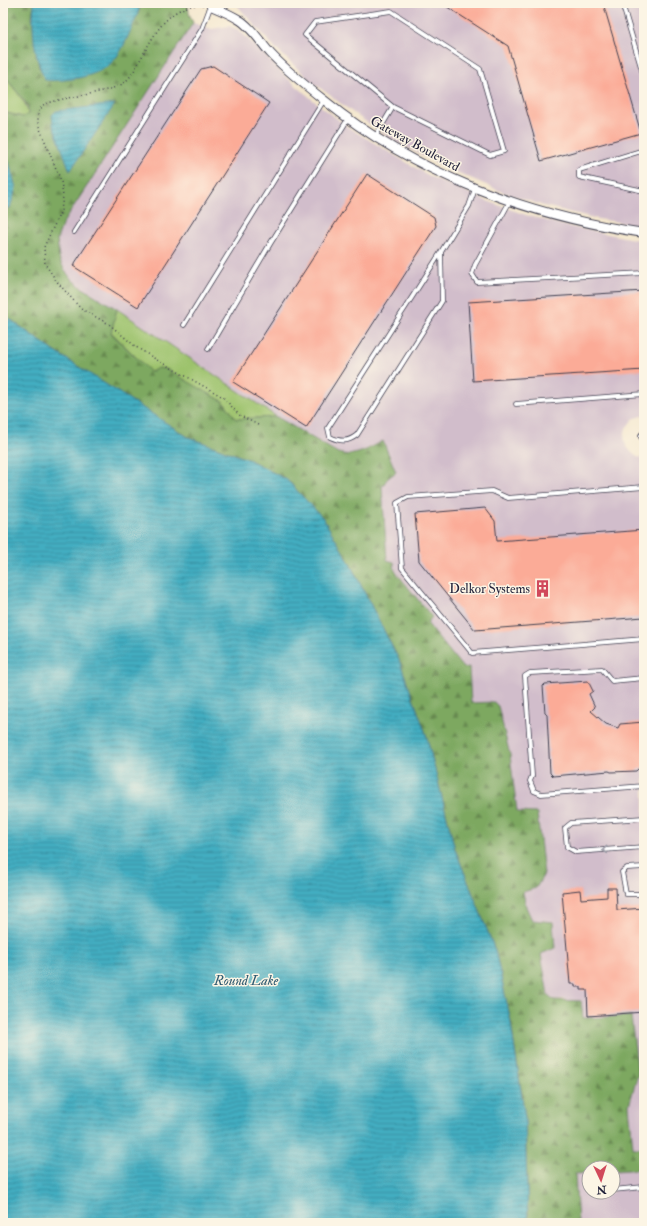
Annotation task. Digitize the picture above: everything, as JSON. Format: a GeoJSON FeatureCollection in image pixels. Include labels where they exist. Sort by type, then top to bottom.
{"type":"FeatureCollection","features":[{"type":"Feature","properties":{"kind":"street","name":"Gateway Boulevard"},"geometry":{"type":"LineString","coordinates":[[213,4],[240,19],[272,55],[348,119],[375,137],[439,173],[475,189],[578,221],[644,233]]}},
{"type":"Feature","properties":{"kind":"lane"},"geometry":{"type":"LineString","coordinates":[[622,3],[644,77]]}},
{"type":"Feature","properties":{"kind":"lane"},"geometry":{"type":"LineString","coordinates":[[74,232],[202,29],[213,4]]}},
{"type":"Feature","properties":{"kind":"lane"},"geometry":{"type":"LineString","coordinates":[[391,11],[480,69],[504,151],[490,155],[393,107],[305,35],[315,22],[391,11]]}},
{"type":"Feature","properties":{"kind":"lane"},"geometry":{"type":"LineString","coordinates":[[184,325],[324,100]]}},
{"type":"Feature","properties":{"kind":"lane"},"geometry":{"type":"LineString","coordinates":[[375,137],[393,107]]}},
{"type":"Feature","properties":{"kind":"lane"},"geometry":{"type":"LineString","coordinates":[[208,348],[270,244],[348,119]]}},
{"type":"Feature","properties":{"kind":"lane"},"geometry":{"type":"LineString","coordinates":[[644,150],[579,170],[579,177],[644,191]]}},
{"type":"Feature","properties":{"kind":"lane"},"geometry":{"type":"LineString","coordinates":[[442,252],[442,301],[357,435],[351,440],[339,441],[330,437],[328,428],[442,252],[469,206],[475,189]]}},
{"type":"Feature","properties":{"kind":"lane"},"geometry":{"type":"LineString","coordinates":[[510,201],[474,265],[472,274],[477,282],[644,273]]}},
{"type":"Feature","properties":{"kind":"lane"},"geometry":{"type":"LineString","coordinates":[[516,404],[644,394]]}},
{"type":"Feature","properties":{"kind":"lane"},"geometry":{"type":"LineString","coordinates":[[643,436],[644,484]]}},
{"type":"Feature","properties":{"kind":"lane"},"geometry":{"type":"LineString","coordinates":[[644,488],[508,498],[492,491],[408,497],[397,503],[402,568],[472,653],[644,639]]}},
{"type":"Feature","properties":{"kind":"lane"},"geometry":{"type":"LineString","coordinates":[[644,678],[612,681],[602,669],[530,673],[525,676],[532,776],[530,781],[534,791],[541,794],[644,786]]}},
{"type":"Feature","properties":{"kind":"lane"},"geometry":{"type":"LineString","coordinates":[[644,818],[571,823],[565,828],[567,847],[576,852],[644,847]]}},
{"type":"Feature","properties":{"kind":"lane"},"geometry":{"type":"LineString","coordinates":[[644,866],[627,868],[622,872],[626,894],[644,894]]}},
{"type":"Feature","properties":{"kind":"lane"},"geometry":{"type":"LineString","coordinates":[[621,1189],[644,1187]]}},
{"type":"Feature","properties":{"kind":"path"},"geometry":{"type":"LineString","coordinates":[[213,4],[189,5],[168,18],[157,30],[132,74],[124,82],[112,87],[43,105],[38,113],[38,124],[61,181],[63,196],[61,211],[44,247],[45,264],[58,284],[81,309],[109,324],[136,347],[223,398],[239,415],[258,425]]}},
{"type":"Feature","properties":{"kind":"shaded area"},"geometry":{"type":"Polygon","coordinates":[[[235,3],[638,3],[644,22],[644,226],[598,219],[544,206],[500,191],[438,164],[395,141],[359,117],[311,81],[273,46],[235,3]]]}},
{"type":"Feature","properties":{"kind":"shaded area"},"geometry":{"type":"Polygon","coordinates":[[[193,23],[212,29],[229,26],[239,30],[285,76],[349,128],[431,177],[487,201],[526,215],[566,226],[644,241],[644,415],[633,419],[626,428],[624,437],[626,446],[632,453],[637,457],[644,458],[644,1148],[633,1148],[629,1105],[638,1074],[564,999],[554,1000],[548,995],[541,953],[552,922],[532,920],[526,907],[523,892],[537,813],[517,813],[510,755],[498,706],[493,702],[471,703],[469,667],[463,668],[427,623],[432,617],[387,560],[382,494],[382,487],[387,479],[383,441],[358,453],[346,455],[338,453],[277,417],[81,287],[72,280],[64,269],[59,258],[57,239],[63,223],[193,23]]]}},
{"type":"Feature","properties":{"kind":"shaded area"},"geometry":{"type":"Polygon","coordinates":[[[644,1169],[644,1223],[576,1223],[578,1222],[575,1174],[581,1174],[581,1200],[621,1200],[621,1170],[644,1169]]]}},
{"type":"Feature","properties":{"kind":"green space"},"geometry":{"type":"Polygon","coordinates":[[[8,3],[34,3],[32,17],[39,68],[139,12],[140,3],[188,3],[189,13],[193,23],[63,223],[57,239],[59,258],[64,269],[72,280],[117,309],[111,333],[151,372],[158,368],[166,369],[224,402],[236,419],[277,417],[338,453],[356,454],[383,441],[396,472],[387,479],[382,487],[387,560],[394,562],[395,571],[432,617],[427,623],[463,668],[469,667],[471,703],[494,702],[498,706],[510,755],[517,812],[537,813],[544,874],[536,888],[523,892],[526,907],[532,920],[553,922],[555,948],[541,954],[548,995],[554,1000],[581,1001],[583,1018],[631,1016],[638,1074],[629,1105],[633,1148],[644,1148],[644,1169],[621,1170],[621,1160],[581,1160],[581,1174],[575,1174],[578,1223],[528,1223],[525,1117],[510,1017],[495,950],[455,849],[426,734],[399,660],[348,560],[323,519],[287,480],[250,460],[188,437],[54,351],[3,314],[3,209],[10,208],[9,162],[3,156],[3,112],[23,117],[28,114],[28,108],[3,74],[3,5],[8,3]]]}},
{"type":"Feature","properties":{"kind":"green space"},"geometry":{"type":"Polygon","coordinates":[[[3,74],[22,99],[28,115],[23,117],[3,112],[3,74]]]}},
{"type":"Feature","properties":{"kind":"green space"},"geometry":{"type":"Polygon","coordinates":[[[117,309],[277,417],[236,419],[224,402],[158,368],[151,372],[111,332],[117,309]]]}},
{"type":"Feature","properties":{"kind":"water"},"geometry":{"type":"Polygon","coordinates":[[[34,3],[140,3],[125,43],[115,59],[109,65],[83,77],[63,80],[45,80],[38,62],[34,42],[34,3]]]}},
{"type":"Feature","properties":{"kind":"water"},"geometry":{"type":"Polygon","coordinates":[[[115,104],[70,171],[53,125],[52,115],[56,111],[115,104]]]}},
{"type":"Feature","properties":{"kind":"water"},"geometry":{"type":"Polygon","coordinates":[[[3,156],[9,162],[16,188],[10,208],[3,209],[3,156]]]}},
{"type":"Feature","properties":{"kind":"water","name":"Round Lake"},"geometry":{"type":"Polygon","coordinates":[[[3,314],[54,351],[188,437],[250,460],[287,480],[323,518],[348,560],[399,660],[426,734],[455,849],[495,950],[510,1017],[525,1117],[528,1223],[3,1223],[3,314]]]}},
{"type":"Feature","properties":{"kind":"building"},"geometry":{"type":"Polygon","coordinates":[[[441,3],[603,3],[641,133],[541,161],[508,46],[441,3]]]}},
{"type":"Feature","properties":{"kind":"building"},"geometry":{"type":"Polygon","coordinates":[[[213,66],[269,103],[138,307],[73,266],[201,69],[213,66]]]}},
{"type":"Feature","properties":{"kind":"building"},"geometry":{"type":"Polygon","coordinates":[[[367,174],[434,217],[436,226],[306,428],[233,382],[367,174]]]}},
{"type":"Feature","properties":{"kind":"building"},"geometry":{"type":"Polygon","coordinates":[[[644,291],[644,370],[473,381],[468,302],[644,291]]]}},
{"type":"Feature","properties":{"kind":"building","name":"Delkor Systems"},"geometry":{"type":"Polygon","coordinates":[[[485,508],[495,521],[497,541],[644,530],[644,617],[475,630],[419,561],[415,514],[485,508]]]}},
{"type":"Feature","properties":{"kind":"building"},"geometry":{"type":"Polygon","coordinates":[[[588,681],[593,691],[589,694],[595,707],[591,711],[606,724],[618,728],[620,724],[644,722],[644,768],[636,771],[609,771],[553,776],[550,773],[547,715],[545,713],[543,686],[545,684],[588,681]]]}},
{"type":"Feature","properties":{"kind":"building"},"geometry":{"type":"Polygon","coordinates":[[[607,888],[616,888],[617,910],[644,908],[644,1012],[588,1016],[587,990],[581,990],[581,987],[575,987],[575,984],[570,984],[562,892],[580,890],[581,899],[607,897],[607,888]]]}},
{"type":"Feature","properties":{"kind":"place","name":"Delkor Systems"},"geometry":{"type":"Point","coordinates":[543,589]}}]}
